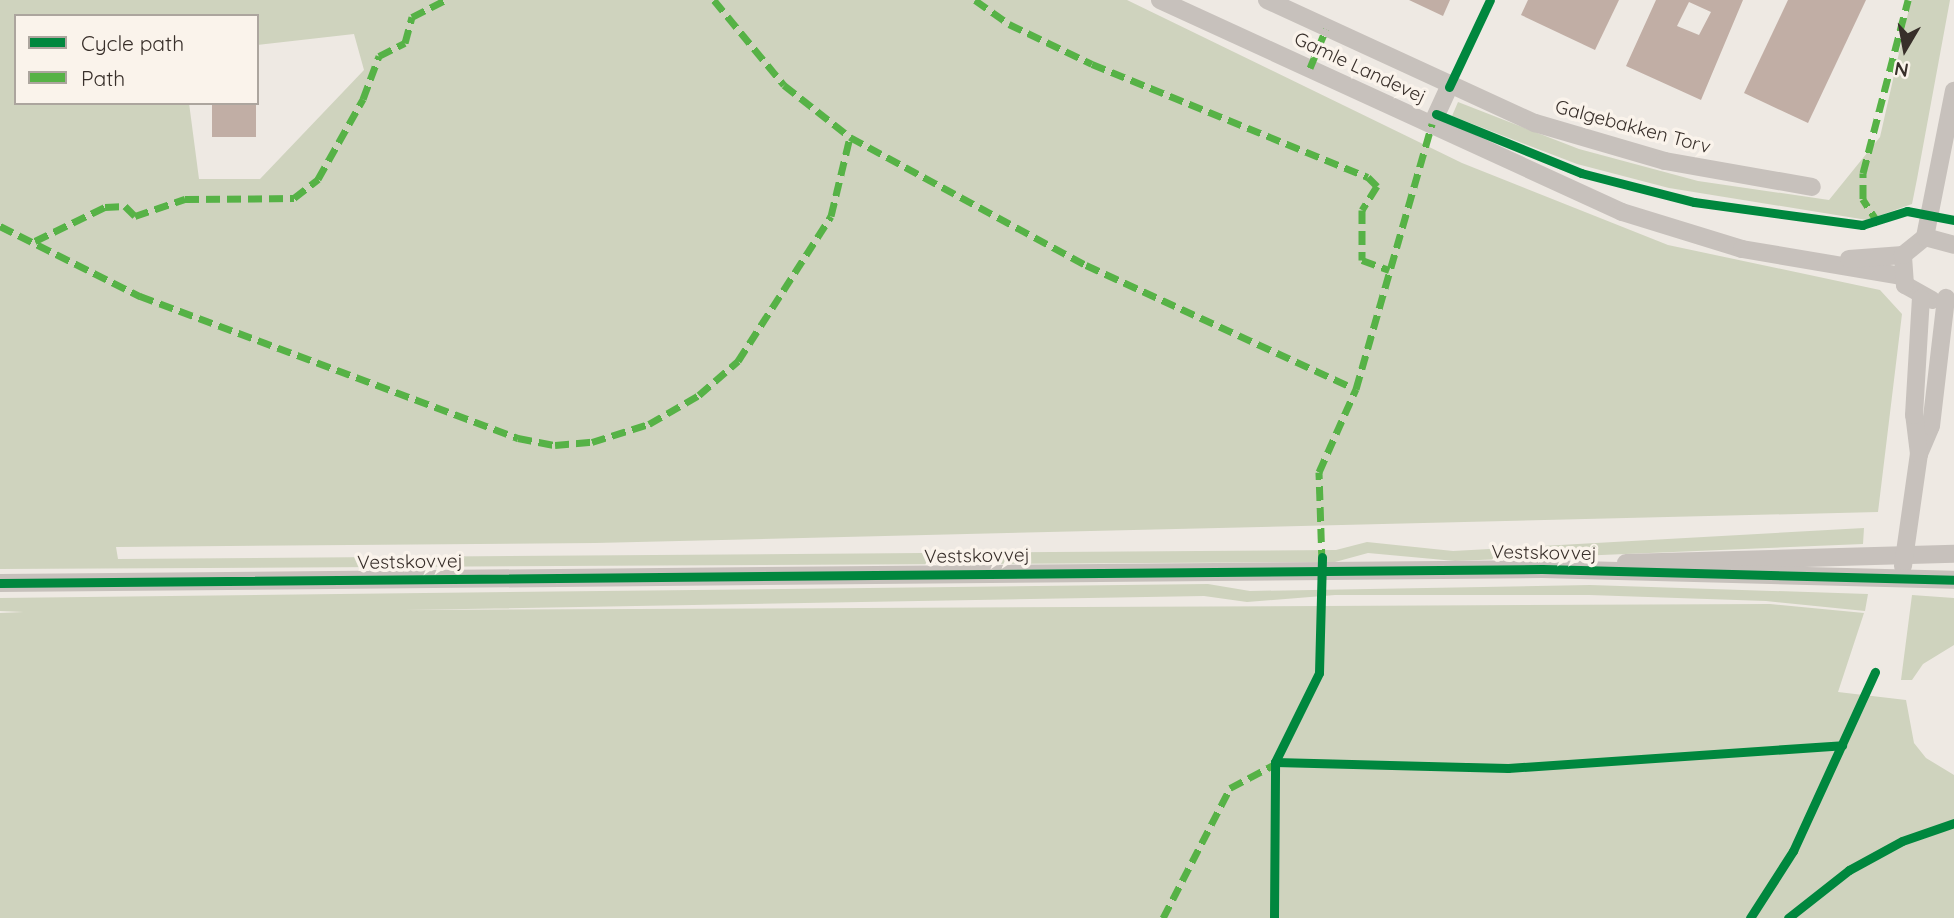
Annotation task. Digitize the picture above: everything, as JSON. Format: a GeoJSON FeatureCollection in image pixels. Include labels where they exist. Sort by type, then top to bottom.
{"type":"FeatureCollection","features":[{"type":"Feature","properties":{"kind":"street","name":"Gamle Landevej"},"geometry":{"type":"LineString","coordinates":[[1160,0],[1622,212],[1683,234],[1901,276]]}},
{"type":"Feature","properties":{"kind":"street","name":"Galgebakken Torv"},"geometry":{"type":"LineString","coordinates":[[1267,0],[1449,87],[1602,145],[1812,187]]}},
{"type":"Feature","properties":{"kind":"street"},"geometry":{"type":"LineString","coordinates":[[1432,124],[1449,87]]}},
{"type":"Feature","properties":{"kind":"street"},"geometry":{"type":"LineString","coordinates":[[1919,454],[1914,415],[1921,299],[1901,276],[1903,256],[1925,237],[1954,91]]}},
{"type":"Feature","properties":{"kind":"street"},"geometry":{"type":"LineString","coordinates":[[1925,237],[1954,245]]}},
{"type":"Feature","properties":{"kind":"street","name":"Gamle Landevej"},"geometry":{"type":"LineString","coordinates":[[1821,261],[1903,256]]}},
{"type":"Feature","properties":{"kind":"street"},"geometry":{"type":"LineString","coordinates":[[1901,579],[1919,454],[1931,426],[1950,295],[1921,299]]}},
{"type":"Feature","properties":{"kind":"street","name":"Vestskovvej"},"geometry":{"type":"LineString","coordinates":[[1542,569],[1701,557],[1954,554]]}},
{"type":"Feature","properties":{"kind":"street","name":"Vestskovvej"},"geometry":{"type":"LineString","coordinates":[[0,583],[1542,569],[1954,580]]}},
{"type":"Feature","properties":{"kind":"green space"},"geometry":{"type":"Polygon","coordinates":[[[0,0],[1127,0],[1462,163],[1668,245],[1880,290],[1902,314],[1878,512],[595,543],[116,547],[118,559],[1336,550],[1367,542],[1453,551],[1864,528],[1863,544],[1455,561],[1368,553],[1335,562],[0,569],[0,0]]]}},
{"type":"Feature","properties":{"kind":"green space"},"geometry":{"type":"Polygon","coordinates":[[[1911,0],[1950,0],[1912,204],[1867,220],[1669,188],[1577,164],[1452,116],[1458,102],[1579,149],[1698,181],[1829,200],[1880,137],[1911,0]]]}},
{"type":"Feature","properties":{"kind":"green space"},"geometry":{"type":"Polygon","coordinates":[[[1208,584],[1250,591],[1590,585],[1868,594],[1865,611],[1766,601],[1589,595],[1335,595],[1247,602],[1204,596],[404,610],[1770,604],[1864,613],[1838,692],[1906,700],[1914,743],[1926,758],[1954,775],[1954,918],[0,918],[0,613],[24,612],[0,611],[0,598],[1208,584]]]}},
{"type":"Feature","properties":{"kind":"green space"},"geometry":{"type":"Polygon","coordinates":[[[1912,595],[1954,598],[1954,645],[1923,664],[1912,680],[1901,680],[1912,595]]]}},
{"type":"Feature","properties":{"kind":"building"},"geometry":{"type":"Polygon","coordinates":[[[1409,0],[1450,0],[1443,16],[1409,0]]]}},
{"type":"Feature","properties":{"kind":"building"},"geometry":{"type":"Polygon","coordinates":[[[1528,0],[1619,0],[1595,50],[1521,15],[1528,0]]]}},
{"type":"Feature","properties":{"kind":"building"},"geometry":{"type":"Polygon","coordinates":[[[1656,0],[1743,0],[1701,100],[1626,66],[1656,0]],[[1689,2],[1677,26],[1699,35],[1711,12],[1689,2]]]}},
{"type":"Feature","properties":{"kind":"building"},"geometry":{"type":"Polygon","coordinates":[[[1788,0],[1866,0],[1808,123],[1744,93],[1788,0]]]}},
{"type":"Feature","properties":{"kind":"building"},"geometry":{"type":"Polygon","coordinates":[[[212,105],[256,105],[256,137],[212,137],[212,105]]]}},
{"type":"Feature","properties":{"kind":"marked path"},"geometry":{"type":"LineString","coordinates":[[35,241],[105,207],[125,206],[135,216],[185,199],[294,198],[318,179],[363,99],[379,56],[405,43],[412,17],[445,0]]}},
{"type":"Feature","properties":{"kind":"marked path"},"geometry":{"type":"LineString","coordinates":[[714,0],[784,85],[850,137],[1086,265],[1356,389]]}},
{"type":"Feature","properties":{"kind":"marked path"},"geometry":{"type":"LineString","coordinates":[[975,0],[1009,24],[1092,64],[1368,177],[1377,186],[1362,210],[1362,260],[1389,270]]}},
{"type":"Feature","properties":{"kind":"marked path"},"geometry":{"type":"LineString","coordinates":[[1879,224],[1863,199],[1863,173],[1908,0]]}},
{"type":"Feature","properties":{"kind":"marked path"},"geometry":{"type":"LineString","coordinates":[[1310,68],[1326,29]]}},
{"type":"Feature","properties":{"kind":"marked path"},"geometry":{"type":"LineString","coordinates":[[1322,563],[1319,472],[1356,389],[1432,124]]}},
{"type":"Feature","properties":{"kind":"marked path"},"geometry":{"type":"LineString","coordinates":[[0,226],[140,296],[518,438],[555,445],[592,442],[649,424],[699,395],[738,361],[831,216],[850,137]]}},
{"type":"Feature","properties":{"kind":"marked path"},"geometry":{"type":"LineString","coordinates":[[1163,918],[1230,788],[1279,762]]}},
{"type":"Feature","properties":{"kind":"cycle path"},"geometry":{"type":"LineString","coordinates":[[1449,87],[1490,0]]}},
{"type":"Feature","properties":{"kind":"cycle path"},"geometry":{"type":"LineString","coordinates":[[1436,114],[1581,173],[1694,202],[1862,225],[1907,211],[1954,220]]}},
{"type":"Feature","properties":{"kind":"cycle path"},"geometry":{"type":"LineString","coordinates":[[1274,918],[1275,762],[1319,673],[1322,557]]}},
{"type":"Feature","properties":{"kind":"cycle path"},"geometry":{"type":"LineString","coordinates":[[0,583],[1542,569],[1954,580]]}},
{"type":"Feature","properties":{"kind":"cycle path"},"geometry":{"type":"LineString","coordinates":[[1750,918],[1793,851],[1875,672]]}},
{"type":"Feature","properties":{"kind":"cycle path"},"geometry":{"type":"LineString","coordinates":[[1275,762],[1508,768],[1842,745]]}},
{"type":"Feature","properties":{"kind":"cycle path"},"geometry":{"type":"LineString","coordinates":[[1788,918],[1849,870],[1902,841],[1954,823]]}}]}
